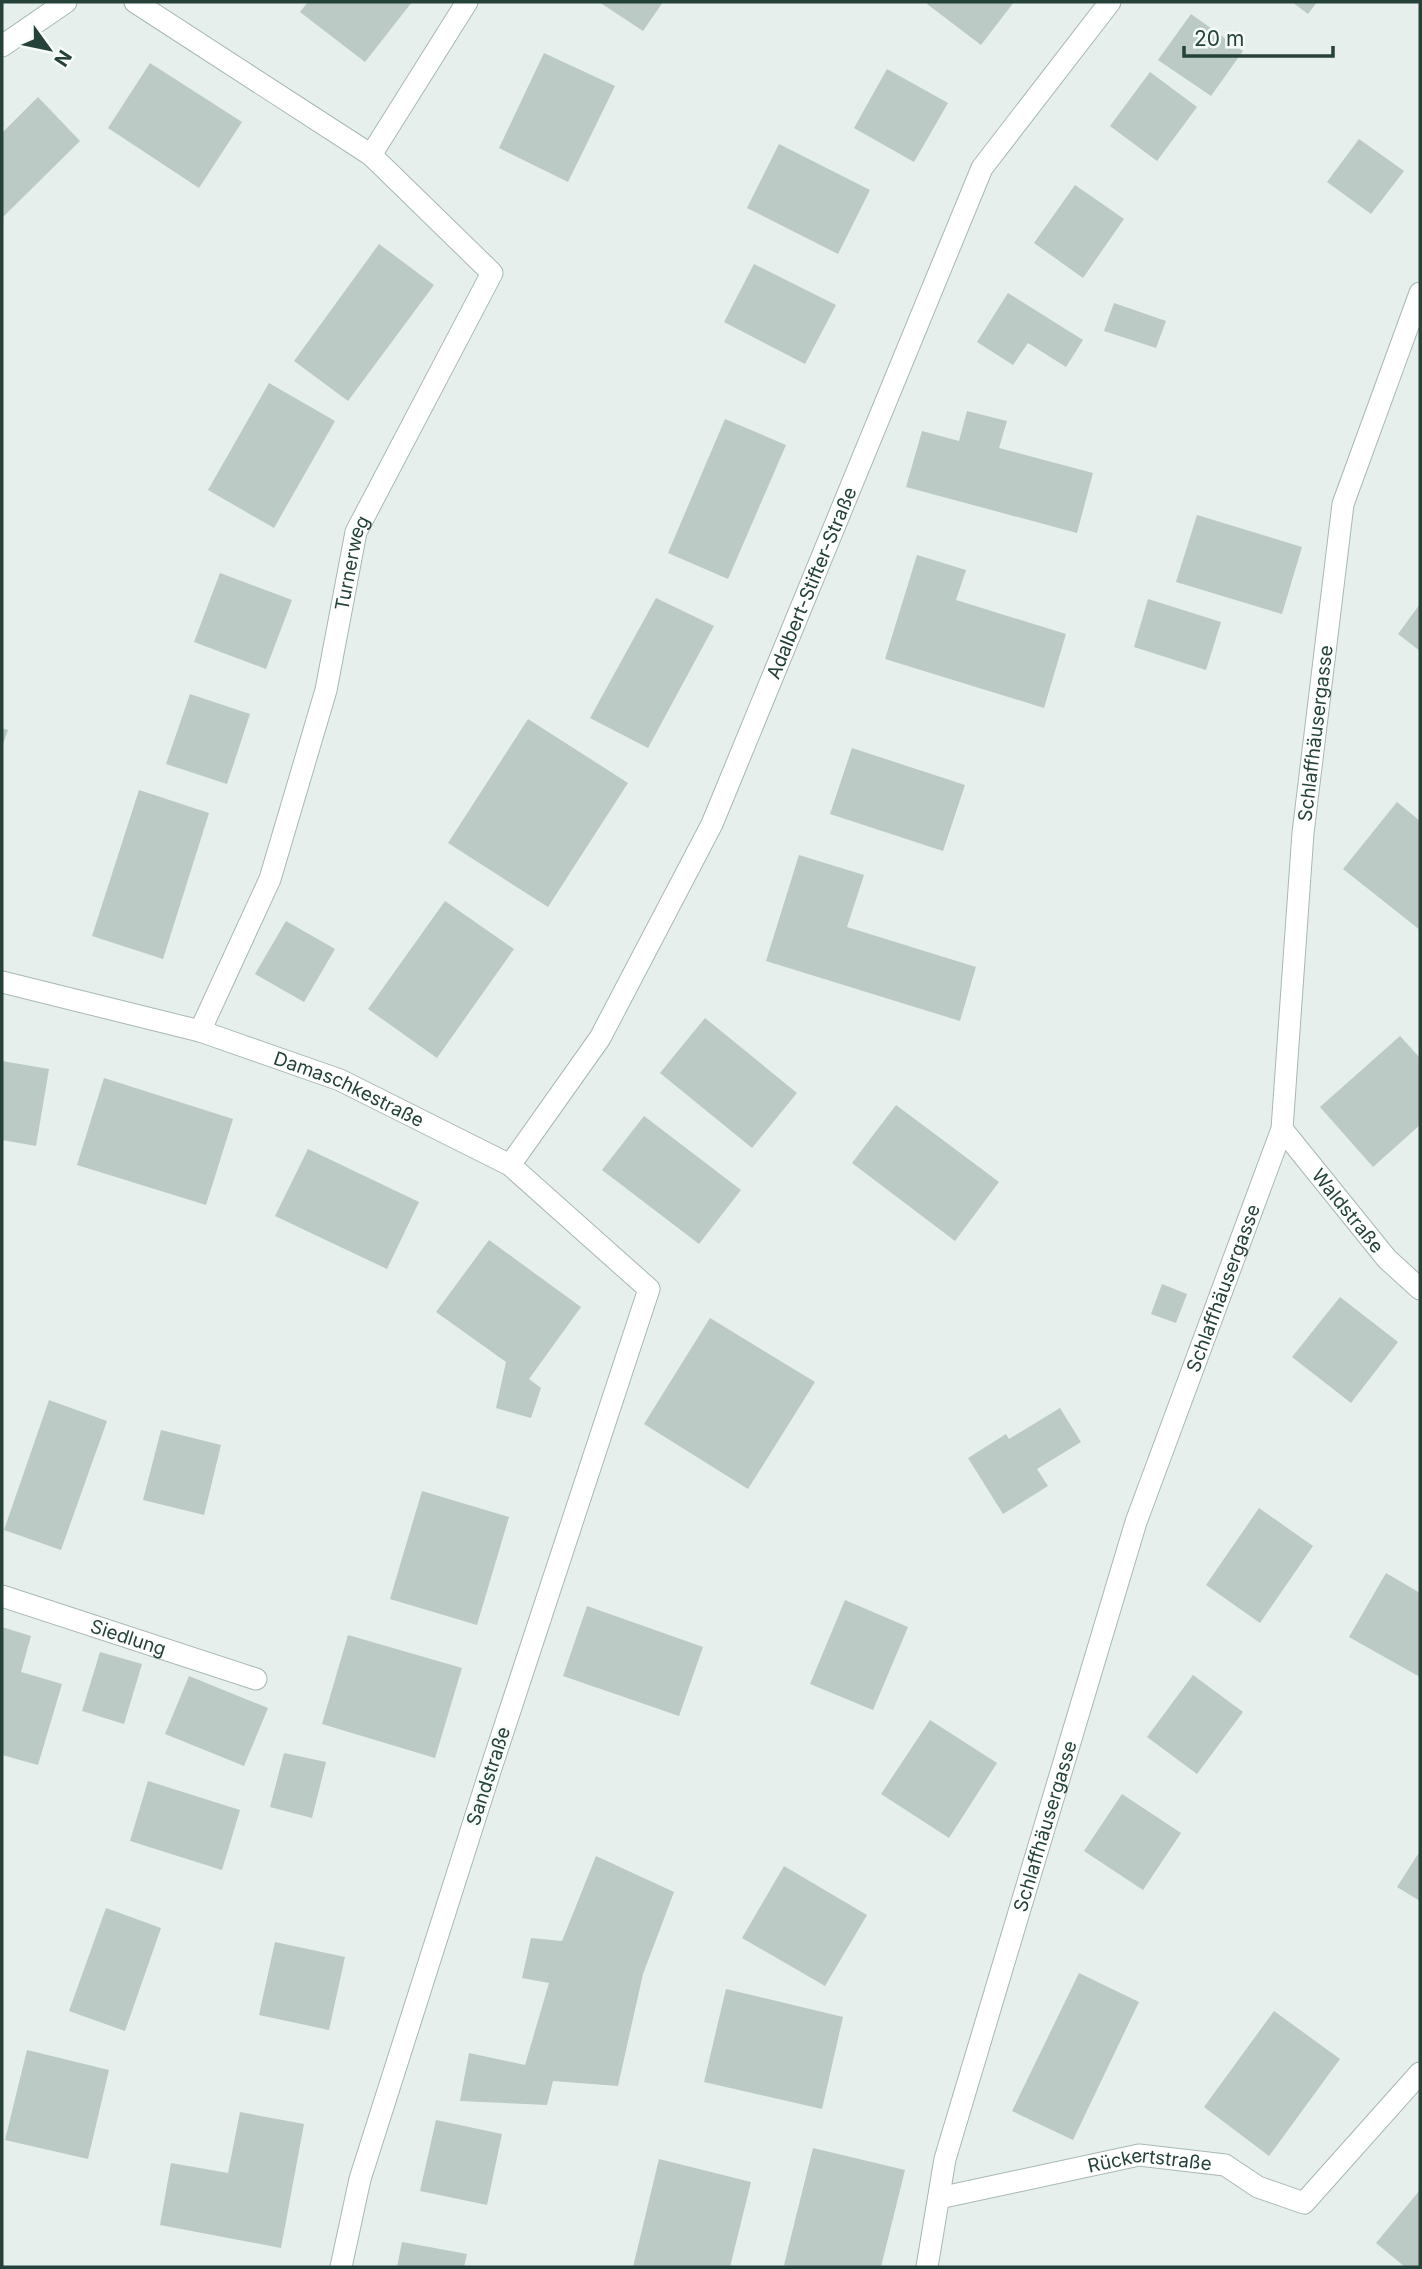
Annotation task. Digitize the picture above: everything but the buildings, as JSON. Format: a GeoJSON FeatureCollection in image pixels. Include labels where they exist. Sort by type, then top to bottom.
{"type":"FeatureCollection","features":[{"type":"Feature","properties":{"kind":"street"},"geometry":{"type":"LineString","coordinates":[[2,46],[66,2]]}},
{"type":"Feature","properties":{"kind":"street","name":"Turnerweg"},"geometry":{"type":"LineString","coordinates":[[135,2],[371,155],[492,273],[356,532],[326,690],[270,879],[200,1031]]}},
{"type":"Feature","properties":{"kind":"street"},"geometry":{"type":"LineString","coordinates":[[371,155],[467,2]]}},
{"type":"Feature","properties":{"kind":"street","name":"Adalbert-Stifter-Straße"},"geometry":{"type":"LineString","coordinates":[[510,1165],[600,1038],[712,824],[982,167],[1110,2]]}},
{"type":"Feature","properties":{"kind":"street","name":"Schlaffhäusergasse"},"geometry":{"type":"LineString","coordinates":[[927,2267],[945,2160],[1136,1522],[1282,1129],[1303,833],[1343,505],[1420,293]]}},
{"type":"Feature","properties":{"kind":"street","name":"Damaschkestraße"},"geometry":{"type":"LineString","coordinates":[[2,982],[200,1031],[340,1080],[510,1165],[649,1289]]}},
{"type":"Feature","properties":{"kind":"street","name":"Waldstraße"},"geometry":{"type":"LineString","coordinates":[[1282,1129],[1387,1259],[1420,1289]]}},
{"type":"Feature","properties":{"kind":"street","name":"Sandstraße"},"geometry":{"type":"LineString","coordinates":[[341,2267],[359,2179],[649,1289]]}},
{"type":"Feature","properties":{"kind":"street","name":"Siedlung"},"geometry":{"type":"LineString","coordinates":[[2,1596],[256,1679]]}},
{"type":"Feature","properties":{"kind":"street","name":"Rückertstraße"},"geometry":{"type":"LineString","coordinates":[[939,2198],[1139,2155],[1225,2165],[1258,2187],[1304,2203],[1420,2073]]}}]}
